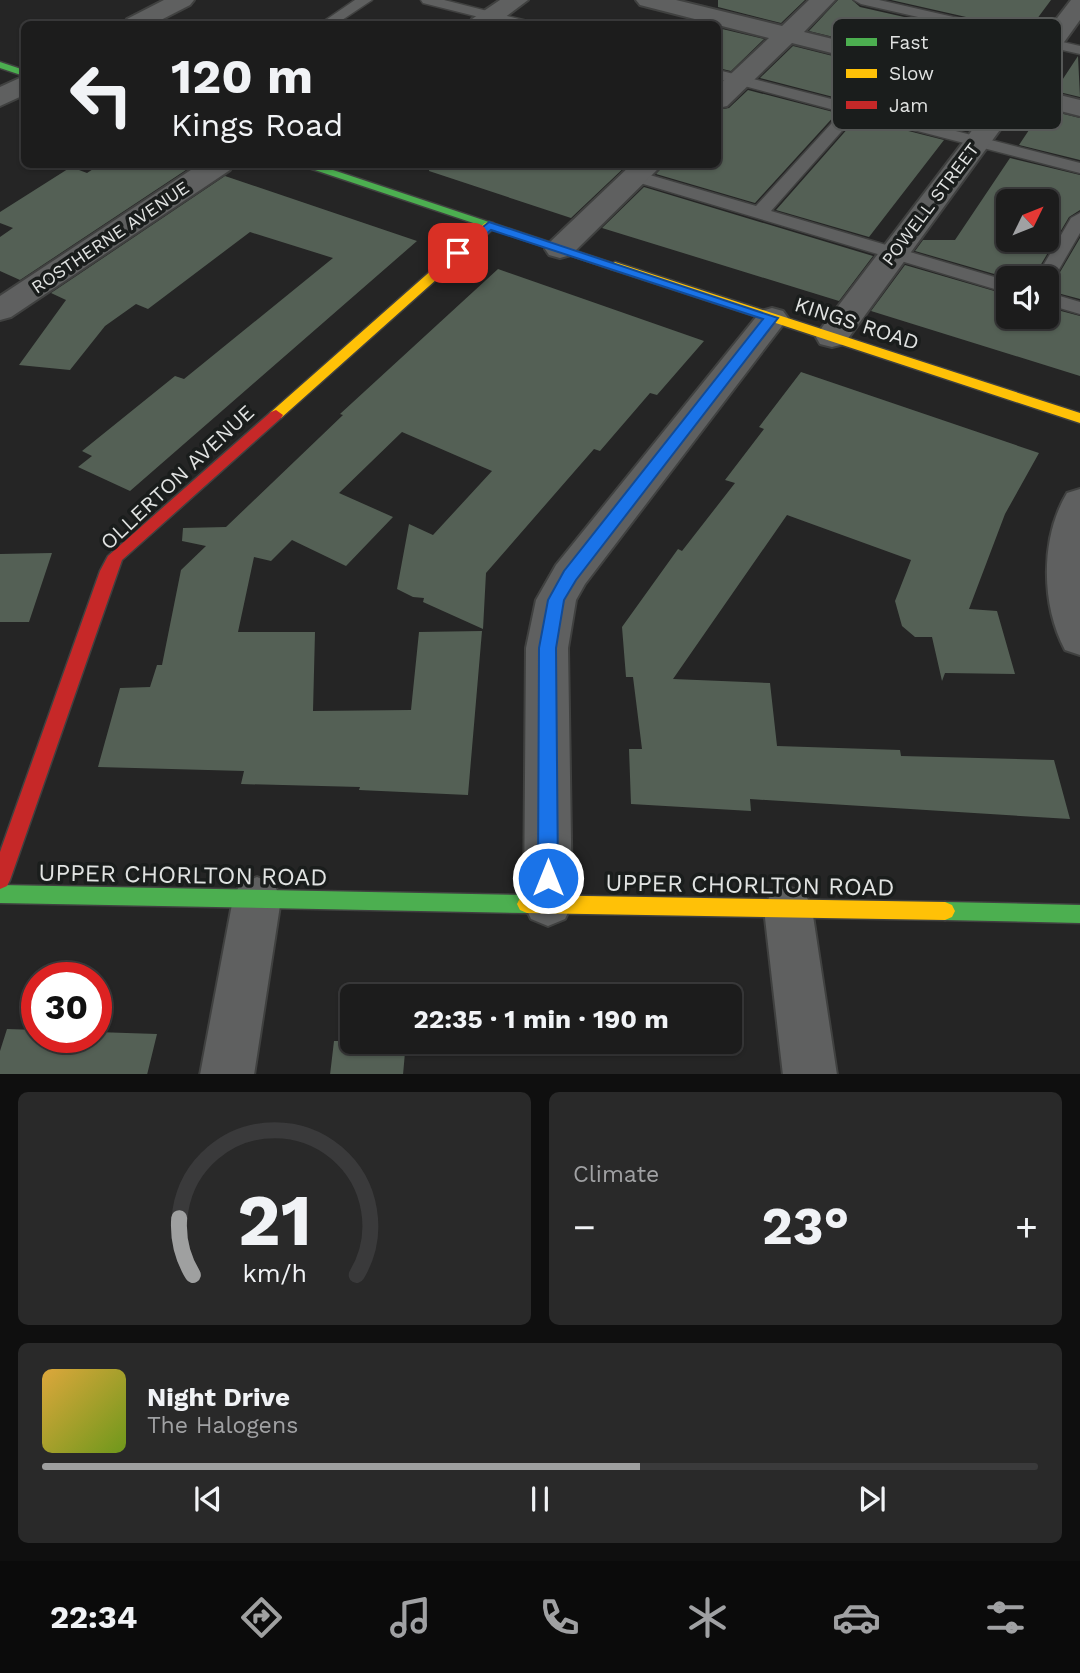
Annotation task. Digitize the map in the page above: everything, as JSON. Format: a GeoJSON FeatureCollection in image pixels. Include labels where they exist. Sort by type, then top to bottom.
{"type":"FeatureCollection","features":[{"type":"Feature","properties":{"kind":"street"},"geometry":{"type":"LineString","coordinates":[[150,21],[182,0]]}},
{"type":"Feature","properties":{"kind":"street"},"geometry":{"type":"LineString","coordinates":[[486,20],[516,0]]}},
{"type":"Feature","properties":{"kind":"street"},"geometry":{"type":"LineString","coordinates":[[648,0],[832,46]]}},
{"type":"Feature","properties":{"kind":"street"},"geometry":{"type":"LineString","coordinates":[[721,93],[728,77],[786,34],[823,0]]}},
{"type":"Feature","properties":{"kind":"street","name":"POWELL STREET"},"geometry":{"type":"LineString","coordinates":[[1062,28],[1080,4]]}},
{"type":"Feature","properties":{"kind":"street"},"geometry":{"type":"LineString","coordinates":[[0,65],[21,73]]}},
{"type":"Feature","properties":{"kind":"street"},"geometry":{"type":"LineString","coordinates":[[0,98],[21,86]]}},
{"type":"Feature","properties":{"kind":"street"},"geometry":{"type":"LineString","coordinates":[[1062,103],[1080,107]]}},
{"type":"Feature","properties":{"kind":"street","name":"POWELL STREET"},"geometry":{"type":"LineString","coordinates":[[832,337],[985,130]]}},
{"type":"Feature","properties":{"kind":"street","name":"ROSTHERNE AVENUE"},"geometry":{"type":"LineString","coordinates":[[0,310],[214,168]]}},
{"type":"Feature","properties":{"kind":"street","name":"KINGS ROAD"},"geometry":{"type":"LineString","coordinates":[[314,168],[1080,418]]}},
{"type":"Feature","properties":{"kind":"street"},"geometry":{"type":"LineString","coordinates":[[560,249],[642,170]]}},
{"type":"Feature","properties":{"kind":"street","name":"OLLERTON AVENUE"},"geometry":{"type":"LineString","coordinates":[[0,880],[108,571],[116,556],[489,226]]}},
{"type":"Feature","properties":{"kind":"street"},"geometry":{"type":"LineString","coordinates":[[548,904],[547,648],[556,600],[570,576],[772,318]]}},
{"type":"Feature","properties":{"kind":"street"},"geometry":{"type":"LineString","coordinates":[[1080,502],[1070,526],[1065,565],[1070,609],[1080,639]]}},
{"type":"Feature","properties":{"kind":"street","name":"UPPER CHORLTON ROAD"},"geometry":{"type":"LineString","coordinates":[[0,894],[1080,914]]}},
{"type":"Feature","properties":{"kind":"street"},"geometry":{"type":"LineString","coordinates":[[227,1074],[257,899]]}},
{"type":"Feature","properties":{"kind":"street"},"geometry":{"type":"LineString","coordinates":[[788,909],[810,1074]]}},
{"type":"Feature","properties":{"kind":"lane"},"geometry":{"type":"LineString","coordinates":[[332,21],[365,0]]}},
{"type":"Feature","properties":{"kind":"lane"},"geometry":{"type":"LineString","coordinates":[[428,0],[486,20]]}},
{"type":"Feature","properties":{"kind":"lane"},"geometry":{"type":"LineString","coordinates":[[861,0],[959,18]]}},
{"type":"Feature","properties":{"kind":"lane"},"geometry":{"type":"LineString","coordinates":[[1062,46],[1080,50]]}},
{"type":"Feature","properties":{"kind":"lane"},"geometry":{"type":"LineString","coordinates":[[728,77],[832,104]]}},
{"type":"Feature","properties":{"kind":"lane"},"geometry":{"type":"LineString","coordinates":[[760,213],[834,130]]}},
{"type":"Feature","properties":{"kind":"lane"},"geometry":{"type":"LineString","coordinates":[[934,130],[1080,168]]}},
{"type":"Feature","properties":{"kind":"lane"},"geometry":{"type":"LineString","coordinates":[[642,170],[760,213],[996,283]]}},
{"type":"Feature","properties":{"kind":"lane"},"geometry":{"type":"LineString","coordinates":[[1052,266],[1080,218]]}},
{"type":"Feature","properties":{"kind":"lane"},"geometry":{"type":"LineString","coordinates":[[1059,302],[1080,308]]}},
{"type":"Feature","properties":{"kind":"building"},"geometry":{"type":"Polygon","coordinates":[[[718,0],[805,0],[781,23],[718,7],[718,0]]]}},
{"type":"Feature","properties":{"kind":"building"},"geometry":{"type":"Polygon","coordinates":[[[838,0],[852,0],[860,7],[909,18],[832,18],[832,37],[809,31],[838,0]]]}},
{"type":"Feature","properties":{"kind":"building"},"geometry":{"type":"Polygon","coordinates":[[[891,0],[1051,0],[1038,18],[971,18],[891,0]]]}},
{"type":"Feature","properties":{"kind":"building"},"geometry":{"type":"Polygon","coordinates":[[[721,29],[764,39],[731,71],[721,69],[721,29]]]}},
{"type":"Feature","properties":{"kind":"building"},"geometry":{"type":"Polygon","coordinates":[[[793,46],[832,56],[832,97],[760,78],[793,46]]]}},
{"type":"Feature","properties":{"kind":"building"},"geometry":{"type":"Polygon","coordinates":[[[1078,56],[1080,97],[1062,93],[1062,80],[1078,56]]]}},
{"type":"Feature","properties":{"kind":"building"},"geometry":{"type":"Polygon","coordinates":[[[748,90],[832,112],[832,118],[755,203],[656,174],[661,168],[721,168],[721,109],[729,108],[748,90]]]}},
{"type":"Feature","properties":{"kind":"building"},"geometry":{"type":"Polygon","coordinates":[[[1062,114],[1080,118],[1080,160],[1019,145],[1029,130],[1062,130],[1062,114]]]}},
{"type":"Feature","properties":{"kind":"building"},"geometry":{"type":"Polygon","coordinates":[[[846,130],[904,130],[944,140],[869,237],[776,210],[846,130]]]}},
{"type":"Feature","properties":{"kind":"building"},"geometry":{"type":"Polygon","coordinates":[[[1010,158],[1080,175],[1080,210],[1069,217],[1059,234],[1059,189],[996,189],[996,252],[1048,252],[1040,266],[996,266],[996,275],[915,251],[923,240],[955,240],[1010,158]]]}},
{"type":"Feature","properties":{"kind":"building"},"geometry":{"type":"Polygon","coordinates":[[[69,168],[87,173],[95,168],[189,168],[20,280],[0,271],[0,237],[13,228],[0,223],[0,212],[69,168]]]}},
{"type":"Feature","properties":{"kind":"building"},"geometry":{"type":"Polygon","coordinates":[[[429,168],[624,168],[571,218],[429,171],[429,168]]]}},
{"type":"Feature","properties":{"kind":"building"},"geometry":{"type":"Polygon","coordinates":[[[225,176],[417,241],[130,491],[78,467],[92,456],[82,451],[175,376],[184,379],[333,258],[250,232],[148,309],[136,304],[105,326],[70,370],[19,365],[66,300],[51,293],[225,176]]]}},
{"type":"Feature","properties":{"kind":"building"},"geometry":{"type":"Polygon","coordinates":[[[644,187],[873,256],[839,301],[602,228],[644,187]]]}},
{"type":"Feature","properties":{"kind":"building"},"geometry":{"type":"Polygon","coordinates":[[[1080,238],[1080,299],[1059,293],[1059,274],[1080,238]]]}},
{"type":"Feature","properties":{"kind":"building"},"geometry":{"type":"Polygon","coordinates":[[[905,265],[996,292],[996,329],[1059,329],[1059,310],[1080,316],[1080,376],[871,311],[905,265]]]}},
{"type":"Feature","properties":{"kind":"building"},"geometry":{"type":"Polygon","coordinates":[[[498,269],[704,341],[657,395],[650,393],[600,451],[594,449],[486,573],[483,629],[423,602],[424,598],[413,597],[397,589],[409,524],[433,535],[492,471],[402,432],[339,493],[393,517],[346,566],[292,540],[271,561],[254,557],[238,632],[315,632],[313,711],[411,710],[419,632],[482,631],[468,795],[359,790],[360,787],[241,784],[244,771],[98,767],[120,688],[150,687],[157,665],[162,665],[181,570],[206,546],[182,541],[183,528],[226,527],[343,415],[340,414],[498,269]]]}},
{"type":"Feature","properties":{"kind":"building"},"geometry":{"type":"Polygon","coordinates":[[[801,372],[1039,453],[1005,514],[969,609],[997,611],[1015,674],[945,673],[942,681],[932,637],[915,637],[902,626],[895,601],[911,560],[787,515],[673,679],[770,683],[777,746],[900,750],[901,756],[1054,760],[1070,819],[750,799],[751,811],[631,804],[629,749],[642,749],[633,677],[626,677],[622,627],[678,549],[682,551],[735,483],[725,480],[764,429],[759,427],[801,372]]]}},
{"type":"Feature","properties":{"kind":"building"},"geometry":{"type":"Polygon","coordinates":[[[52,553],[29,622],[0,622],[0,554],[52,553]]]}},
{"type":"Feature","properties":{"kind":"building"},"geometry":{"type":"Polygon","coordinates":[[[7,1029],[21,1029],[21,1053],[112,1053],[112,1033],[157,1034],[147,1074],[0,1074],[0,1051],[7,1029]]]}},
{"type":"Feature","properties":{"kind":"building"},"geometry":{"type":"Polygon","coordinates":[[[334,1041],[340,1041],[340,1054],[405,1054],[403,1074],[330,1074],[334,1041]]]}},
{"type":"Feature","properties":{"kind":"traffic: fast"},"geometry":{"type":"LineString","coordinates":[[0,65],[21,72]]}},
{"type":"Feature","properties":{"kind":"traffic: fast"},"geometry":{"type":"LineString","coordinates":[[314,168],[615,266]]}},
{"type":"Feature","properties":{"kind":"traffic: fast"},"geometry":{"type":"LineString","coordinates":[[0,894],[527,904]]}},
{"type":"Feature","properties":{"kind":"traffic: fast"},"geometry":{"type":"LineString","coordinates":[[945,911],[1080,914]]}},
{"type":"Feature","properties":{"kind":"traffic: slow"},"geometry":{"type":"LineString","coordinates":[[276,415],[489,226]]}},
{"type":"Feature","properties":{"kind":"traffic: slow"},"geometry":{"type":"LineString","coordinates":[[615,266],[1080,418]]}},
{"type":"Feature","properties":{"kind":"traffic: slow"},"geometry":{"type":"LineString","coordinates":[[527,904],[945,911]]}},
{"type":"Feature","properties":{"kind":"traffic: jam"},"geometry":{"type":"LineString","coordinates":[[0,880],[108,571],[116,556],[276,415]]}},
{"type":"Feature","properties":{"kind":"route"},"geometry":{"type":"LineString","coordinates":[[458,253],[489,226],[772,318],[570,576],[556,600],[547,648],[548,878]]}}]}
